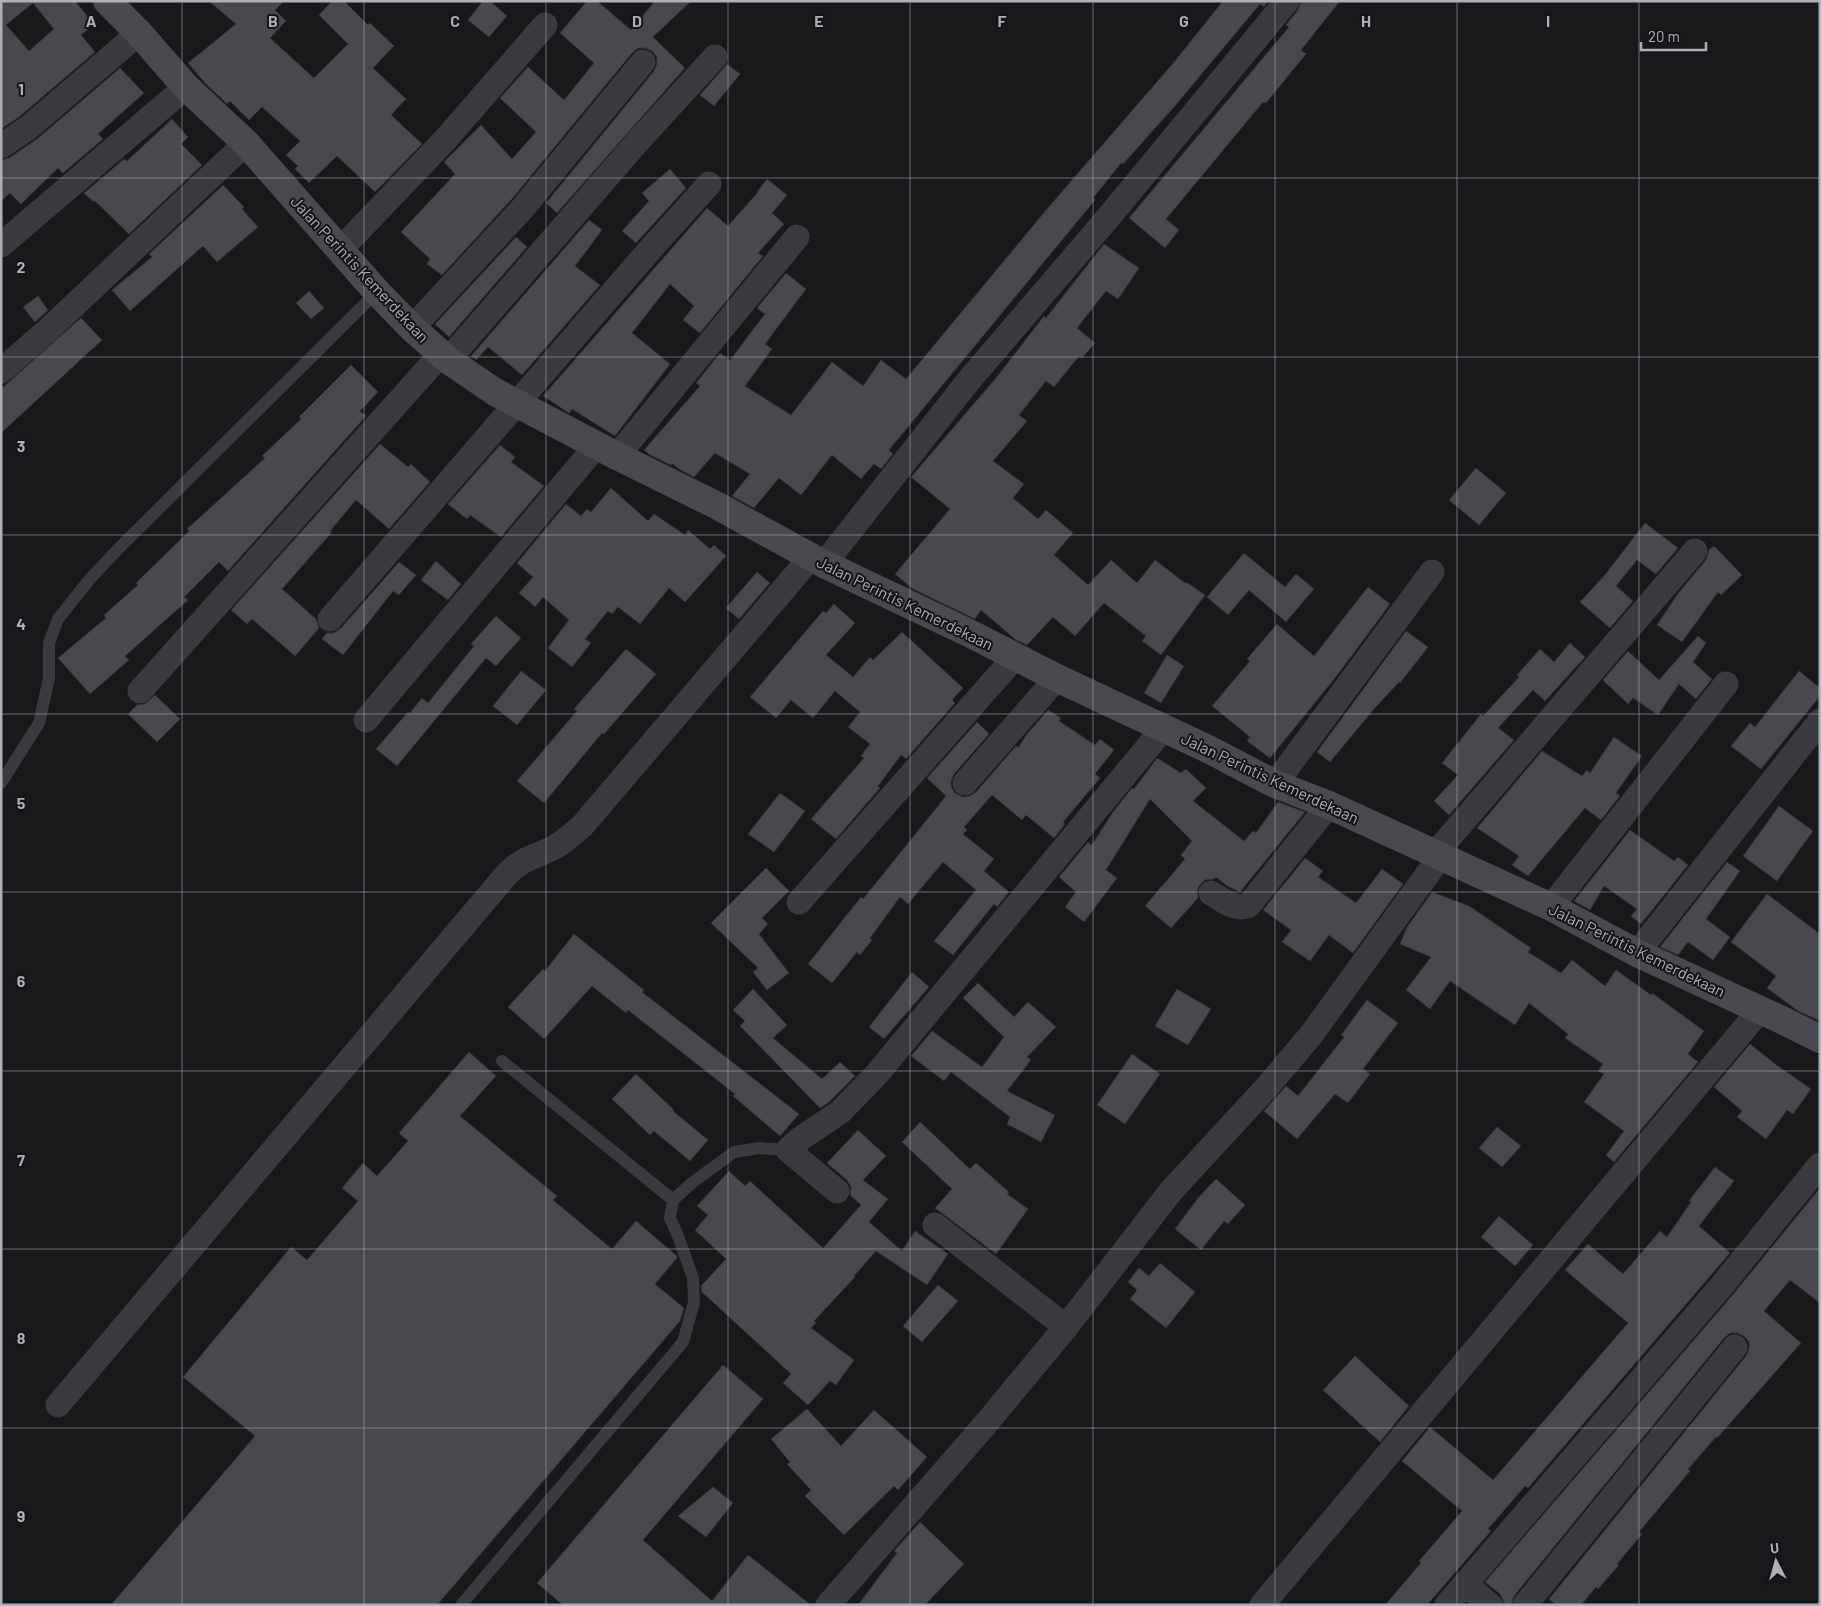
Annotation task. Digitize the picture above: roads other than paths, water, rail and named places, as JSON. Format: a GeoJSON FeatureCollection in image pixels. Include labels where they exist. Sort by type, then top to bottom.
{"type":"FeatureCollection","features":[{"type":"Feature","properties":{"kind":"street"},"geometry":{"type":"LineString","coordinates":[[58,1405],[507,874],[516,864],[553,848],[570,837],[583,825],[818,560],[1107,219],[1287,1]]}},
{"type":"Feature","properties":{"kind":"street","name":"Jalan Perintis Kemerdekaan"},"geometry":{"type":"LineString","coordinates":[[114,4],[186,87],[246,143],[377,292],[412,328],[444,357],[495,392],[607,451],[716,505],[818,560],[1057,678],[1275,784],[1329,805],[1551,906],[1637,953],[1820,1039]]}},
{"type":"Feature","properties":{"kind":"street"},"geometry":{"type":"LineString","coordinates":[[340,250],[444,141],[545,25]]}},
{"type":"Feature","properties":{"kind":"street"},"geometry":{"type":"LineString","coordinates":[[1,146],[28,128],[139,33]]}},
{"type":"Feature","properties":{"kind":"street"},"geometry":{"type":"LineString","coordinates":[[140,691],[715,57]]}},
{"type":"Feature","properties":{"kind":"street"},"geometry":{"type":"LineString","coordinates":[[412,328],[522,209],[643,62]]}},
{"type":"Feature","properties":{"kind":"street"},"geometry":{"type":"LineString","coordinates":[[1,245],[186,87]]}},
{"type":"Feature","properties":{"kind":"street"},"geometry":{"type":"LineString","coordinates":[[1,371],[54,325],[246,143]]}},
{"type":"Feature","properties":{"kind":"street"},"geometry":{"type":"LineString","coordinates":[[330,620],[647,253],[709,184]]}},
{"type":"Feature","properties":{"kind":"street"},"geometry":{"type":"LineString","coordinates":[[366,720],[797,236]]}},
{"type":"Feature","properties":{"kind":"street"},"geometry":{"type":"LineString","coordinates":[[836,1602],[1066,1328],[1171,1191],[1268,1087],[1311,1036],[1438,856],[1695,552]]}},
{"type":"Feature","properties":{"kind":"street"},"geometry":{"type":"LineString","coordinates":[[1275,784],[1432,572]]}},
{"type":"Feature","properties":{"kind":"street"},"geometry":{"type":"LineString","coordinates":[[799,902],[1015,656]]}},
{"type":"Feature","properties":{"kind":"street"},"geometry":{"type":"LineString","coordinates":[[965,783],[1057,678]]}},
{"type":"Feature","properties":{"kind":"street"},"geometry":{"type":"LineString","coordinates":[[1551,906],[1726,684]]}},
{"type":"Feature","properties":{"kind":"street"},"geometry":{"type":"LineString","coordinates":[[1637,953],[1820,721]]}},
{"type":"Feature","properties":{"kind":"street"},"geometry":{"type":"LineString","coordinates":[[837,1191],[788,1150],[800,1139],[840,1112],[876,1075],[1163,729]]}},
{"type":"Feature","properties":{"kind":"street"},"geometry":{"type":"LineString","coordinates":[[1211,893],[1234,907],[1248,906],[1329,805]]}},
{"type":"Feature","properties":{"kind":"street"},"geometry":{"type":"LineString","coordinates":[[1262,1605],[1760,1010]]}},
{"type":"Feature","properties":{"kind":"street"},"geometry":{"type":"LineString","coordinates":[[1447,1605],[1719,1289],[1820,1165]]}},
{"type":"Feature","properties":{"kind":"street"},"geometry":{"type":"LineString","coordinates":[[935,1225],[1066,1328]]}},
{"type":"Feature","properties":{"kind":"street"},"geometry":{"type":"LineString","coordinates":[[1524,1605],[1735,1347]]}},
{"type":"Feature","properties":{"kind":"street"},"geometry":{"type":"LineString","coordinates":[[1465,1584],[1490,1605]]}},
{"type":"Feature","properties":{"kind":"lane"},"geometry":{"type":"LineString","coordinates":[[1,783],[39,723],[48,678],[49,643],[58,619],[89,580],[119,548],[377,292]]}},
{"type":"Feature","properties":{"kind":"lane"},"geometry":{"type":"LineString","coordinates":[[502,1061],[673,1200]]}},
{"type":"Feature","properties":{"kind":"lane"},"geometry":{"type":"LineString","coordinates":[[461,1605],[683,1342],[694,1302],[693,1278],[670,1218],[673,1200],[693,1182],[734,1152],[759,1148],[788,1150]]}}]}
